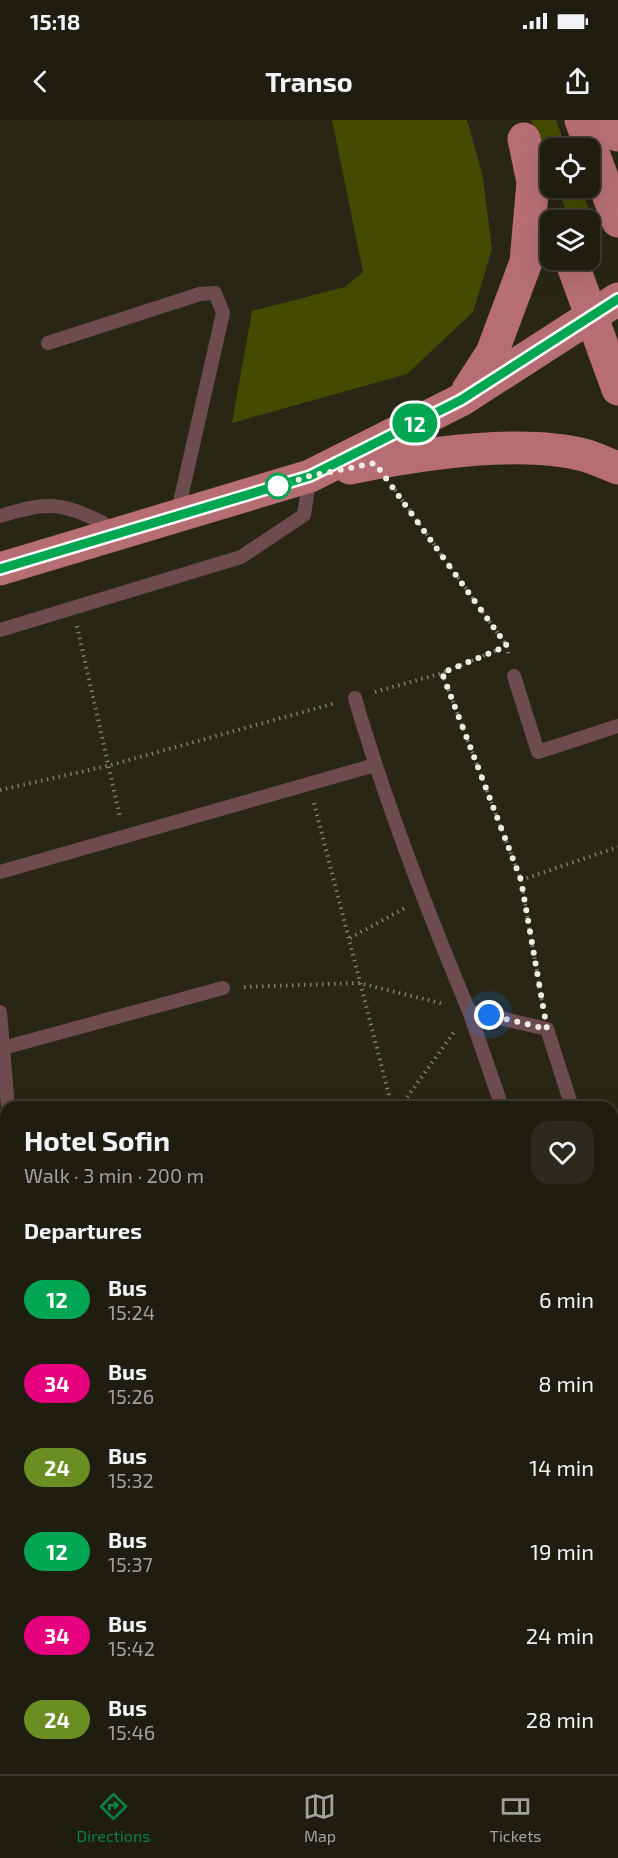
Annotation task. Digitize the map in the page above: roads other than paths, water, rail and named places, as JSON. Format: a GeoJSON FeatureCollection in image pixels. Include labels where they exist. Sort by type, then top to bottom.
{"type":"FeatureCollection","features":[{"type":"Feature","properties":{"kind":"main road"},"geometry":{"type":"LineString","coordinates":[[581,120],[618,221]]}},
{"type":"Feature","properties":{"kind":"main road"},"geometry":{"type":"LineString","coordinates":[[593,120],[618,135]]}},
{"type":"Feature","properties":{"kind":"main road"},"geometry":{"type":"LineString","coordinates":[[521,129],[552,210]]}},
{"type":"Feature","properties":{"kind":"main road"},"geometry":{"type":"LineString","coordinates":[[461,400],[492,353],[526,262],[533,182],[521,129]]}},
{"type":"Feature","properties":{"kind":"main road"},"geometry":{"type":"LineString","coordinates":[[574,270],[618,389]]}},
{"type":"Feature","properties":{"kind":"main road"},"geometry":{"type":"LineString","coordinates":[[310,476],[461,400],[618,299]]}},
{"type":"Feature","properties":{"kind":"main road"},"geometry":{"type":"LineString","coordinates":[[0,569],[310,476],[375,463],[444,452],[553,449],[585,455],[618,468]]}},
{"type":"Feature","properties":{"kind":"lane"},"geometry":{"type":"LineString","coordinates":[[48,343],[200,294],[215,293],[223,313],[177,517]]}},
{"type":"Feature","properties":{"kind":"lane"},"geometry":{"type":"LineString","coordinates":[[0,630],[241,557],[304,515],[310,476]]}},
{"type":"Feature","properties":{"kind":"lane"},"geometry":{"type":"LineString","coordinates":[[0,516],[34,505],[75,508],[103,523],[107,537]]}},
{"type":"Feature","properties":{"kind":"lane"},"geometry":{"type":"LineString","coordinates":[[514,676],[538,753],[618,726]]}},
{"type":"Feature","properties":{"kind":"lane"},"geometry":{"type":"LineString","coordinates":[[355,698],[375,765],[422,900],[469,1011],[500,1101]]}},
{"type":"Feature","properties":{"kind":"lane"},"geometry":{"type":"LineString","coordinates":[[0,872],[375,765]]}},
{"type":"Feature","properties":{"kind":"lane"},"geometry":{"type":"LineString","coordinates":[[3,1048],[224,988]]}},
{"type":"Feature","properties":{"kind":"lane"},"geometry":{"type":"LineString","coordinates":[[469,1011],[547,1029],[570,1101]]}},
{"type":"Feature","properties":{"kind":"lane"},"geometry":{"type":"LineString","coordinates":[[0,1012],[7,1101]]}}]}
